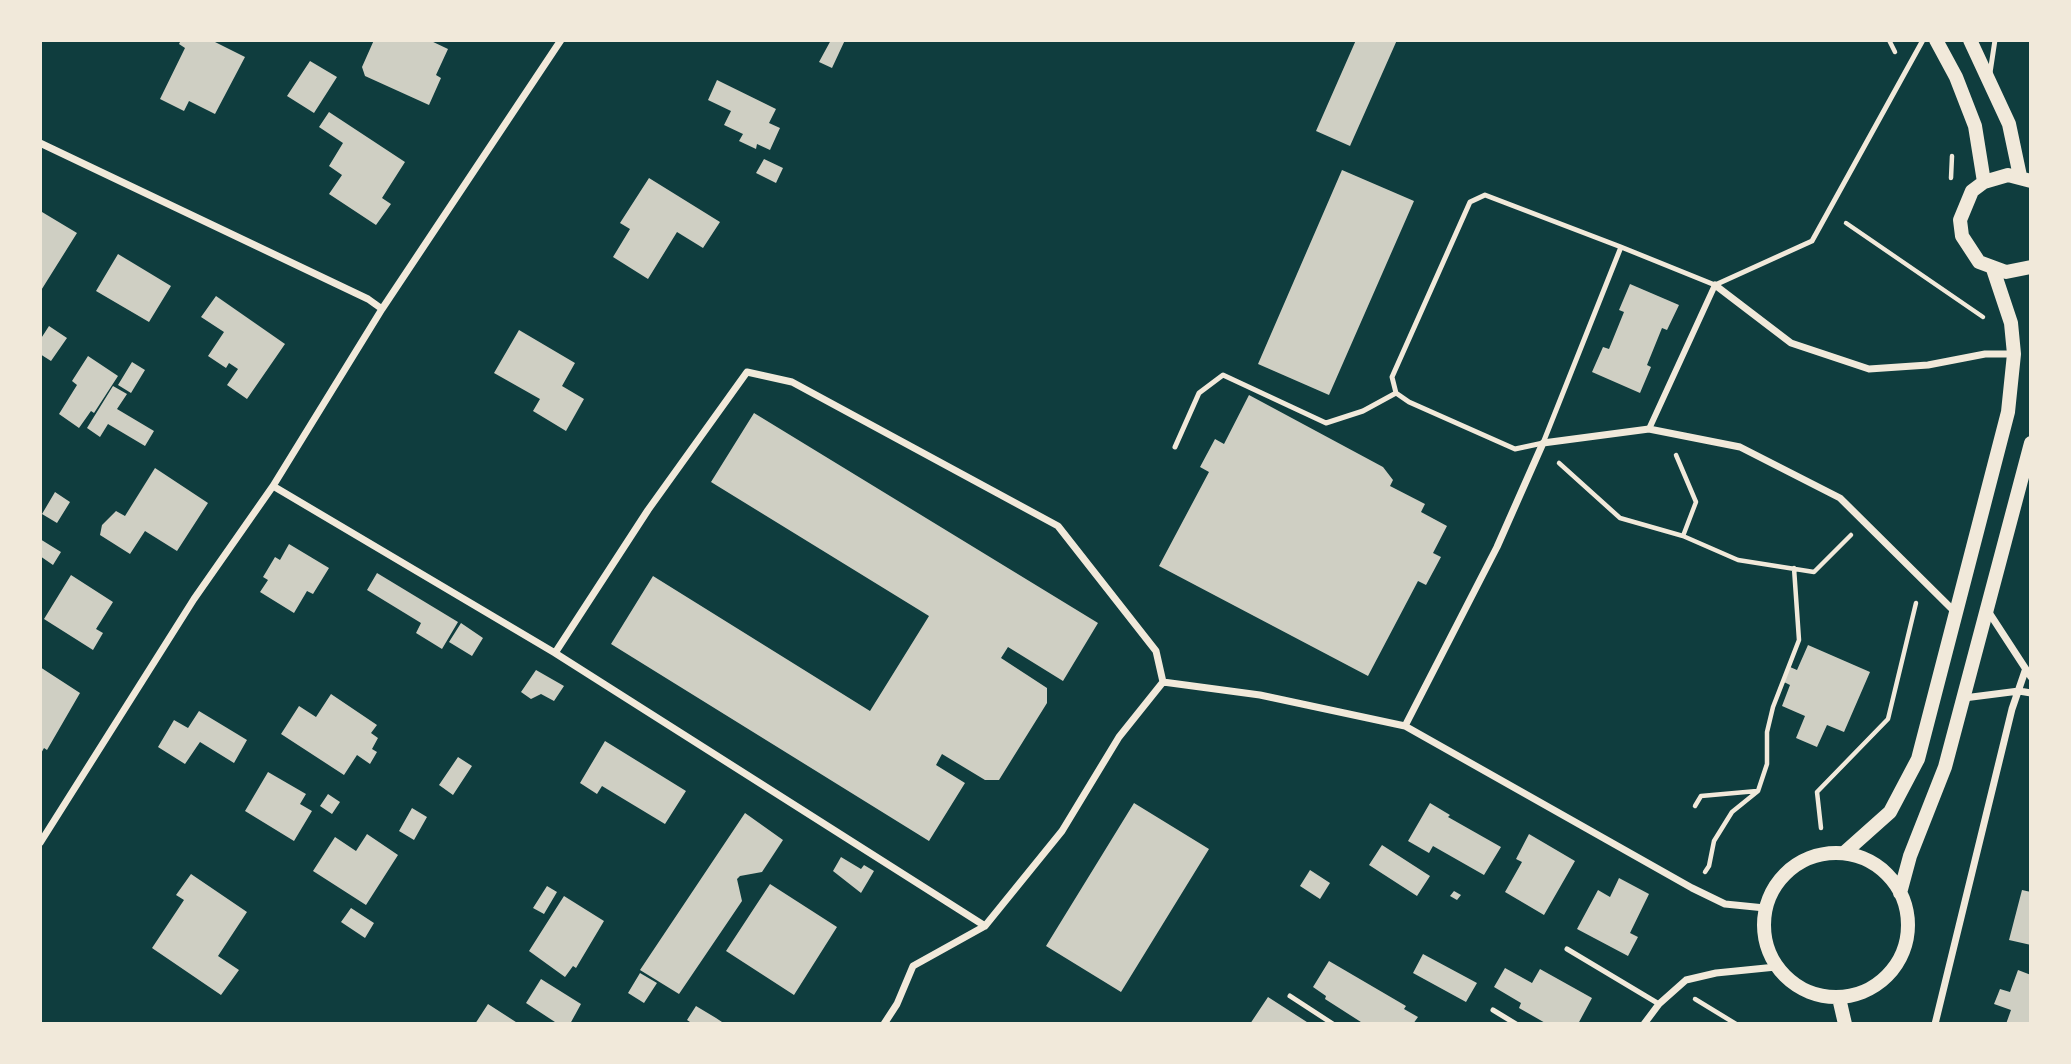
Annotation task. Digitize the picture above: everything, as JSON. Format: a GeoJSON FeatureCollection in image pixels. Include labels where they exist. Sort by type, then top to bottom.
{"type":"FeatureCollection","features":[{"type":"Feature","properties":{"kind":"main road"},"geometry":{"type":"LineString","coordinates":[[1936,40],[1956,77],[1975,125],[1984,181]]}},
{"type":"Feature","properties":{"kind":"main road"},"geometry":{"type":"LineString","coordinates":[[1970,40],[2009,124],[2025,178],[1995,176],[1972,191],[1960,220],[1962,236],[1968,251],[1979,262],[1993,270],[2006,272],[2031,267]]}},
{"type":"Feature","properties":{"kind":"main road"},"geometry":{"type":"LineString","coordinates":[[1844,853],[1890,812],[1918,759],[1954,611],[2008,412],[2014,354],[2011,323],[1993,270]]}},
{"type":"Feature","properties":{"kind":"main road"},"geometry":{"type":"LineString","coordinates":[[1900,893],[1910,856],[1945,767],[2031,443]]}},
{"type":"Feature","properties":{"kind":"main road"},"geometry":{"type":"LineString","coordinates":[[1844,853],[1867,860],[1886,874],[1900,893],[1908,916],[1907,940],[1898,962],[1883,981],[1862,993],[1839,998],[1815,995],[1793,984],[1776,967],[1764,927],[1765,908],[1773,889],[1786,873],[1804,861],[1823,854],[1844,853]]}},
{"type":"Feature","properties":{"kind":"main road"},"geometry":{"type":"LineString","coordinates":[[1839,998],[1845,1024]]}},
{"type":"Feature","properties":{"kind":"street"},"geometry":{"type":"LineString","coordinates":[[40,843],[194,598],[272,486],[382,309],[561,40]]}},
{"type":"Feature","properties":{"kind":"street"},"geometry":{"type":"LineString","coordinates":[[40,143],[368,299],[382,309]]}},
{"type":"Feature","properties":{"kind":"street"},"geometry":{"type":"LineString","coordinates":[[1650,429],[1715,285],[1791,344],[1869,369],[1928,365],[1985,354],[2014,354]]}},
{"type":"Feature","properties":{"kind":"street"},"geometry":{"type":"LineString","coordinates":[[555,653],[648,510],[747,373],[792,382],[1058,526],[1156,651],[1163,682]]}},
{"type":"Feature","properties":{"kind":"street"},"geometry":{"type":"LineString","coordinates":[[1405,726],[1497,547],[1543,443],[1650,429],[1740,447],[1840,498],[1954,611]]}},
{"type":"Feature","properties":{"kind":"street"},"geometry":{"type":"LineString","coordinates":[[272,486],[555,653],[985,926]]}},
{"type":"Feature","properties":{"kind":"street"},"geometry":{"type":"LineString","coordinates":[[1935,1024],[2012,709],[2028,674],[1987,611]]}},
{"type":"Feature","properties":{"kind":"street"},"geometry":{"type":"LineString","coordinates":[[1163,682],[1260,695],[1405,726],[1692,888],[1725,904],[1765,908]]}},
{"type":"Feature","properties":{"kind":"street"},"geometry":{"type":"LineString","coordinates":[[884,1024],[897,1004],[913,966],[985,926],[1062,831],[1119,737],[1163,682]]}},
{"type":"Feature","properties":{"kind":"street"},"geometry":{"type":"LineString","coordinates":[[1964,698],[2019,691],[2031,693]]}},
{"type":"Feature","properties":{"kind":"street"},"geometry":{"type":"LineString","coordinates":[[1644,1024],[1659,1004],[1686,980],[1716,973],[1776,967]]}},
{"type":"Feature","properties":{"kind":"lane"},"geometry":{"type":"LineString","coordinates":[[1621,247],[1543,443],[1515,449],[1409,402],[1396,393],[1392,377],[1470,202],[1485,195],[1621,247],[1715,285],[1812,241],[1923,40]]}},
{"type":"Feature","properties":{"kind":"lane"},"geometry":{"type":"LineString","coordinates":[[1989,76],[1995,40]]}},
{"type":"Feature","properties":{"kind":"lane"},"geometry":{"type":"LineString","coordinates":[[1175,447],[1199,393],[1223,375],[1326,423],[1363,411],[1396,393]]}},
{"type":"Feature","properties":{"kind":"lane"},"geometry":{"type":"LineString","coordinates":[[1566,949],[1659,1004]]}},
{"type":"Feature","properties":{"kind":"lane"},"geometry":{"type":"LineString","coordinates":[[1290,996],[1333,1024]]}},
{"type":"Feature","properties":{"kind":"lane"},"geometry":{"type":"LineString","coordinates":[[1493,1010],[1516,1024]]}},
{"type":"Feature","properties":{"kind":"path"},"geometry":{"type":"LineString","coordinates":[[1889,40],[1906,68]]}},
{"type":"Feature","properties":{"kind":"path"},"geometry":{"type":"LineString","coordinates":[[1951,180],[1953,143]]}},
{"type":"Feature","properties":{"kind":"path"},"geometry":{"type":"LineString","coordinates":[[1826,215],[1845,222],[1990,322],[1987,312]]}},
{"type":"Feature","properties":{"kind":"path"},"geometry":{"type":"LineString","coordinates":[[1676,435],[1672,447],[1696,502],[1683,536]]}},
{"type":"Feature","properties":{"kind":"path"},"geometry":{"type":"LineString","coordinates":[[1543,443],[1567,473],[1620,519],[1683,536],[1738,560],[1814,572],[1863,521]]}},
{"type":"Feature","properties":{"kind":"path"},"geometry":{"type":"LineString","coordinates":[[1692,888],[1709,866],[1713,841],[1731,812],[1758,791],[1767,764],[1767,732],[1773,707],[1799,640],[1794,568]]}},
{"type":"Feature","properties":{"kind":"path"},"geometry":{"type":"LineString","coordinates":[[1821,828],[1817,792],[1888,719],[1920,578]]}},
{"type":"Feature","properties":{"kind":"path"},"geometry":{"type":"LineString","coordinates":[[1695,806],[1700,796],[1758,791]]}},
{"type":"Feature","properties":{"kind":"path"},"geometry":{"type":"LineString","coordinates":[[1686,980],[1694,998],[1736,1024]]}},
{"type":"Feature","properties":{"kind":"building"},"geometry":{"type":"Polygon","coordinates":[[[181,40],[211,40],[245,57],[215,114],[189,101],[184,111],[160,99],[185,48],[179,44],[181,40]]]}},
{"type":"Feature","properties":{"kind":"building"},"geometry":{"type":"Polygon","coordinates":[[[374,40],[429,40],[448,49],[436,75],[441,78],[429,105],[365,76],[362,67],[374,40]]]}},
{"type":"Feature","properties":{"kind":"building"},"geometry":{"type":"Polygon","coordinates":[[[831,40],[845,40],[832,68],[819,62],[831,40]]]}},
{"type":"Feature","properties":{"kind":"building"},"geometry":{"type":"Polygon","coordinates":[[[1356,40],[1397,40],[1350,146],[1316,131],[1356,40]]]}},
{"type":"Feature","properties":{"kind":"building"},"geometry":{"type":"Polygon","coordinates":[[[310,61],[337,77],[314,113],[287,96],[310,61]]]}},
{"type":"Feature","properties":{"kind":"building"},"geometry":{"type":"Polygon","coordinates":[[[717,80],[776,109],[769,123],[780,128],[770,150],[757,144],[756,149],[739,141],[743,134],[724,125],[731,111],[708,100],[717,80]]]}},
{"type":"Feature","properties":{"kind":"building"},"geometry":{"type":"Polygon","coordinates":[[[329,112],[405,162],[382,198],[391,204],[376,225],[329,194],[342,175],[329,166],[343,143],[319,127],[329,112]]]}},
{"type":"Feature","properties":{"kind":"building"},"geometry":{"type":"Polygon","coordinates":[[[764,159],[783,168],[776,183],[756,173],[764,159]]]}},
{"type":"Feature","properties":{"kind":"building"},"geometry":{"type":"Polygon","coordinates":[[[1342,170],[1414,201],[1329,395],[1258,364],[1342,170]]]}},
{"type":"Feature","properties":{"kind":"building"},"geometry":{"type":"Polygon","coordinates":[[[649,178],[720,222],[703,248],[677,232],[648,279],[613,257],[630,229],[620,223],[649,178]]]}},
{"type":"Feature","properties":{"kind":"building"},"geometry":{"type":"Polygon","coordinates":[[[42,212],[77,233],[40,292],[40,215],[42,212]]]}},
{"type":"Feature","properties":{"kind":"building"},"geometry":{"type":"Polygon","coordinates":[[[118,254],[171,286],[149,322],[96,291],[118,254]]]}},
{"type":"Feature","properties":{"kind":"building"},"geometry":{"type":"Polygon","coordinates":[[[1630,284],[1679,305],[1667,330],[1662,328],[1647,365],[1651,367],[1640,393],[1592,372],[1603,347],[1609,349],[1624,312],[1619,310],[1630,284]]]}},
{"type":"Feature","properties":{"kind":"building"},"geometry":{"type":"Polygon","coordinates":[[[216,296],[285,344],[247,399],[227,385],[238,369],[229,363],[226,368],[208,356],[224,332],[201,317],[216,296]]]}},
{"type":"Feature","properties":{"kind":"building"},"geometry":{"type":"Polygon","coordinates":[[[49,326],[67,338],[51,361],[40,354],[40,340],[49,326]]]}},
{"type":"Feature","properties":{"kind":"building"},"geometry":{"type":"Polygon","coordinates":[[[519,330],[575,363],[562,386],[584,399],[566,431],[533,411],[540,399],[494,373],[519,330]]]}},
{"type":"Feature","properties":{"kind":"building"},"geometry":{"type":"Polygon","coordinates":[[[88,356],[118,376],[94,413],[91,411],[79,428],[59,414],[77,385],[72,381],[88,356]]]}},
{"type":"Feature","properties":{"kind":"building"},"geometry":{"type":"Polygon","coordinates":[[[132,362],[145,370],[131,393],[118,385],[132,362]]]}},
{"type":"Feature","properties":{"kind":"building"},"geometry":{"type":"Polygon","coordinates":[[[113,386],[127,394],[117,409],[154,431],[145,446],[108,424],[100,437],[87,428],[113,386]]]}},
{"type":"Feature","properties":{"kind":"building"},"geometry":{"type":"Polygon","coordinates":[[[1249,395],[1383,467],[1393,480],[1390,486],[1425,504],[1421,512],[1447,526],[1433,553],[1441,557],[1426,585],[1418,581],[1368,676],[1159,566],[1209,472],[1200,467],[1215,439],[1224,444],[1249,395]]]}},
{"type":"Feature","properties":{"kind":"building"},"geometry":{"type":"Polygon","coordinates":[[[754,413],[1098,623],[1063,681],[1008,647],[1001,658],[1047,688],[1047,703],[999,780],[985,780],[942,754],[936,765],[965,783],[929,841],[611,644],[653,576],[870,711],[929,616],[711,482],[754,413]]]}},
{"type":"Feature","properties":{"kind":"building"},"geometry":{"type":"Polygon","coordinates":[[[155,468],[208,503],[177,551],[145,531],[130,554],[100,535],[102,525],[116,511],[125,516],[155,468]]]}},
{"type":"Feature","properties":{"kind":"building"},"geometry":{"type":"Polygon","coordinates":[[[55,492],[70,502],[57,523],[42,514],[55,492]]]}},
{"type":"Feature","properties":{"kind":"building"},"geometry":{"type":"Polygon","coordinates":[[[40,539],[61,552],[53,565],[40,556],[40,539]]]}},
{"type":"Feature","properties":{"kind":"building"},"geometry":{"type":"Polygon","coordinates":[[[289,544],[329,568],[313,594],[307,591],[294,613],[260,592],[268,580],[263,577],[275,557],[280,560],[289,544]]]}},
{"type":"Feature","properties":{"kind":"building"},"geometry":{"type":"Polygon","coordinates":[[[377,573],[458,622],[442,649],[416,633],[421,623],[367,590],[377,573]]]}},
{"type":"Feature","properties":{"kind":"building"},"geometry":{"type":"Polygon","coordinates":[[[71,575],[113,602],[96,629],[103,633],[93,650],[44,619],[71,575]]]}},
{"type":"Feature","properties":{"kind":"building"},"geometry":{"type":"Polygon","coordinates":[[[461,623],[483,638],[472,656],[449,642],[461,623]]]}},
{"type":"Feature","properties":{"kind":"building"},"geometry":{"type":"Polygon","coordinates":[[[1808,645],[1870,672],[1844,732],[1827,725],[1817,747],[1796,738],[1805,716],[1782,706],[1790,685],[1784,682],[1790,667],[1797,670],[1808,645]]]}},
{"type":"Feature","properties":{"kind":"building"},"geometry":{"type":"Polygon","coordinates":[[[40,667],[80,693],[47,750],[44,748],[40,755],[40,667]]]}},
{"type":"Feature","properties":{"kind":"building"},"geometry":{"type":"Polygon","coordinates":[[[536,670],[564,686],[554,701],[541,694],[531,699],[521,692],[536,670]]]}},
{"type":"Feature","properties":{"kind":"building"},"geometry":{"type":"Polygon","coordinates":[[[331,694],[377,725],[371,733],[378,738],[372,749],[377,752],[370,764],[357,755],[344,775],[281,734],[299,706],[316,717],[331,694]]]}},
{"type":"Feature","properties":{"kind":"building"},"geometry":{"type":"Polygon","coordinates":[[[199,711],[247,740],[234,763],[200,742],[185,764],[158,747],[174,720],[188,728],[199,711]]]}},
{"type":"Feature","properties":{"kind":"building"},"geometry":{"type":"Polygon","coordinates":[[[605,741],[686,791],[665,824],[602,786],[597,794],[580,783],[605,741]]]}},
{"type":"Feature","properties":{"kind":"building"},"geometry":{"type":"Polygon","coordinates":[[[458,757],[472,766],[453,795],[439,785],[458,757]]]}},
{"type":"Feature","properties":{"kind":"building"},"geometry":{"type":"Polygon","coordinates":[[[268,772],[306,794],[300,804],[312,811],[294,841],[245,811],[268,772]]]}},
{"type":"Feature","properties":{"kind":"building"},"geometry":{"type":"Polygon","coordinates":[[[328,794],[340,802],[332,814],[320,806],[328,794]]]}},
{"type":"Feature","properties":{"kind":"building"},"geometry":{"type":"Polygon","coordinates":[[[1134,803],[1209,849],[1121,992],[1046,946],[1134,803]]]}},
{"type":"Feature","properties":{"kind":"building"},"geometry":{"type":"Polygon","coordinates":[[[1430,803],[1450,815],[1448,817],[1501,847],[1484,875],[1433,846],[1429,853],[1408,841],[1430,803]]]}},
{"type":"Feature","properties":{"kind":"building"},"geometry":{"type":"Polygon","coordinates":[[[412,808],[427,817],[414,840],[399,831],[412,808]]]}},
{"type":"Feature","properties":{"kind":"building"},"geometry":{"type":"Polygon","coordinates":[[[745,813],[783,840],[762,872],[737,879],[742,901],[679,994],[640,970],[745,813]]]}},
{"type":"Feature","properties":{"kind":"building"},"geometry":{"type":"Polygon","coordinates":[[[367,834],[398,855],[366,905],[313,871],[335,837],[356,851],[367,834]]]}},
{"type":"Feature","properties":{"kind":"building"},"geometry":{"type":"Polygon","coordinates":[[[1529,834],[1575,861],[1544,915],[1505,892],[1522,862],[1516,859],[1529,834]]]}},
{"type":"Feature","properties":{"kind":"building"},"geometry":{"type":"Polygon","coordinates":[[[1382,845],[1430,876],[1417,896],[1369,865],[1382,845]]]}},
{"type":"Feature","properties":{"kind":"building"},"geometry":{"type":"Polygon","coordinates":[[[841,857],[861,869],[864,865],[874,871],[861,893],[833,871],[841,857]]]}},
{"type":"Feature","properties":{"kind":"building"},"geometry":{"type":"Polygon","coordinates":[[[1310,870],[1330,883],[1320,899],[1300,886],[1310,870]]]}},
{"type":"Feature","properties":{"kind":"building"},"geometry":{"type":"Polygon","coordinates":[[[191,874],[247,912],[218,956],[239,970],[221,995],[152,948],[184,900],[176,895],[191,874]]]}},
{"type":"Feature","properties":{"kind":"building"},"geometry":{"type":"Polygon","coordinates":[[[1619,878],[1649,894],[1630,933],[1638,937],[1628,956],[1577,929],[1598,890],[1610,897],[1619,878]]]}},
{"type":"Feature","properties":{"kind":"building"},"geometry":{"type":"Polygon","coordinates":[[[770,884],[837,927],[794,995],[726,951],[770,884]]]}},
{"type":"Feature","properties":{"kind":"building"},"geometry":{"type":"Polygon","coordinates":[[[547,886],[557,892],[544,914],[533,908],[547,886]]]}},
{"type":"Feature","properties":{"kind":"building"},"geometry":{"type":"Polygon","coordinates":[[[2022,890],[2031,892],[2031,945],[2009,940],[2022,890]]]}},
{"type":"Feature","properties":{"kind":"building"},"geometry":{"type":"Polygon","coordinates":[[[1454,891],[1461,895],[1457,900],[1450,896],[1454,891]]]}},
{"type":"Feature","properties":{"kind":"building"},"geometry":{"type":"Polygon","coordinates":[[[564,896],[604,921],[576,968],[573,966],[565,977],[529,951],[564,896]]]}},
{"type":"Feature","properties":{"kind":"building"},"geometry":{"type":"Polygon","coordinates":[[[351,908],[374,923],[365,938],[341,922],[351,908]]]}},
{"type":"Feature","properties":{"kind":"building"},"geometry":{"type":"Polygon","coordinates":[[[1423,954],[1477,983],[1466,1002],[1413,973],[1423,954]]]}},
{"type":"Feature","properties":{"kind":"building"},"geometry":{"type":"Polygon","coordinates":[[[1329,961],[1406,1006],[1404,1009],[1418,1017],[1413,1024],[1364,1024],[1325,999],[1326,996],[1313,987],[1329,961]]]}},
{"type":"Feature","properties":{"kind":"building"},"geometry":{"type":"Polygon","coordinates":[[[1505,968],[1532,983],[1540,969],[1592,998],[1578,1024],[1547,1024],[1519,1008],[1521,1003],[1494,987],[1505,968]]]}},
{"type":"Feature","properties":{"kind":"building"},"geometry":{"type":"Polygon","coordinates":[[[2018,970],[2031,975],[2031,1024],[2006,1024],[2011,1010],[1994,1004],[2000,989],[2010,992],[2018,970]]]}},
{"type":"Feature","properties":{"kind":"building"},"geometry":{"type":"Polygon","coordinates":[[[640,973],[657,983],[644,1003],[628,993],[640,973]]]}},
{"type":"Feature","properties":{"kind":"building"},"geometry":{"type":"Polygon","coordinates":[[[541,979],[581,1004],[570,1024],[558,1024],[526,1003],[541,979]]]}},
{"type":"Feature","properties":{"kind":"building"},"geometry":{"type":"Polygon","coordinates":[[[1268,997],[1310,1024],[1250,1024],[1268,997]]]}},
{"type":"Feature","properties":{"kind":"building"},"geometry":{"type":"Polygon","coordinates":[[[488,1004],[519,1024],[475,1024],[488,1004]]]}},
{"type":"Feature","properties":{"kind":"building"},"geometry":{"type":"Polygon","coordinates":[[[696,1006],[725,1024],[693,1024],[687,1020],[696,1006]]]}}]}
